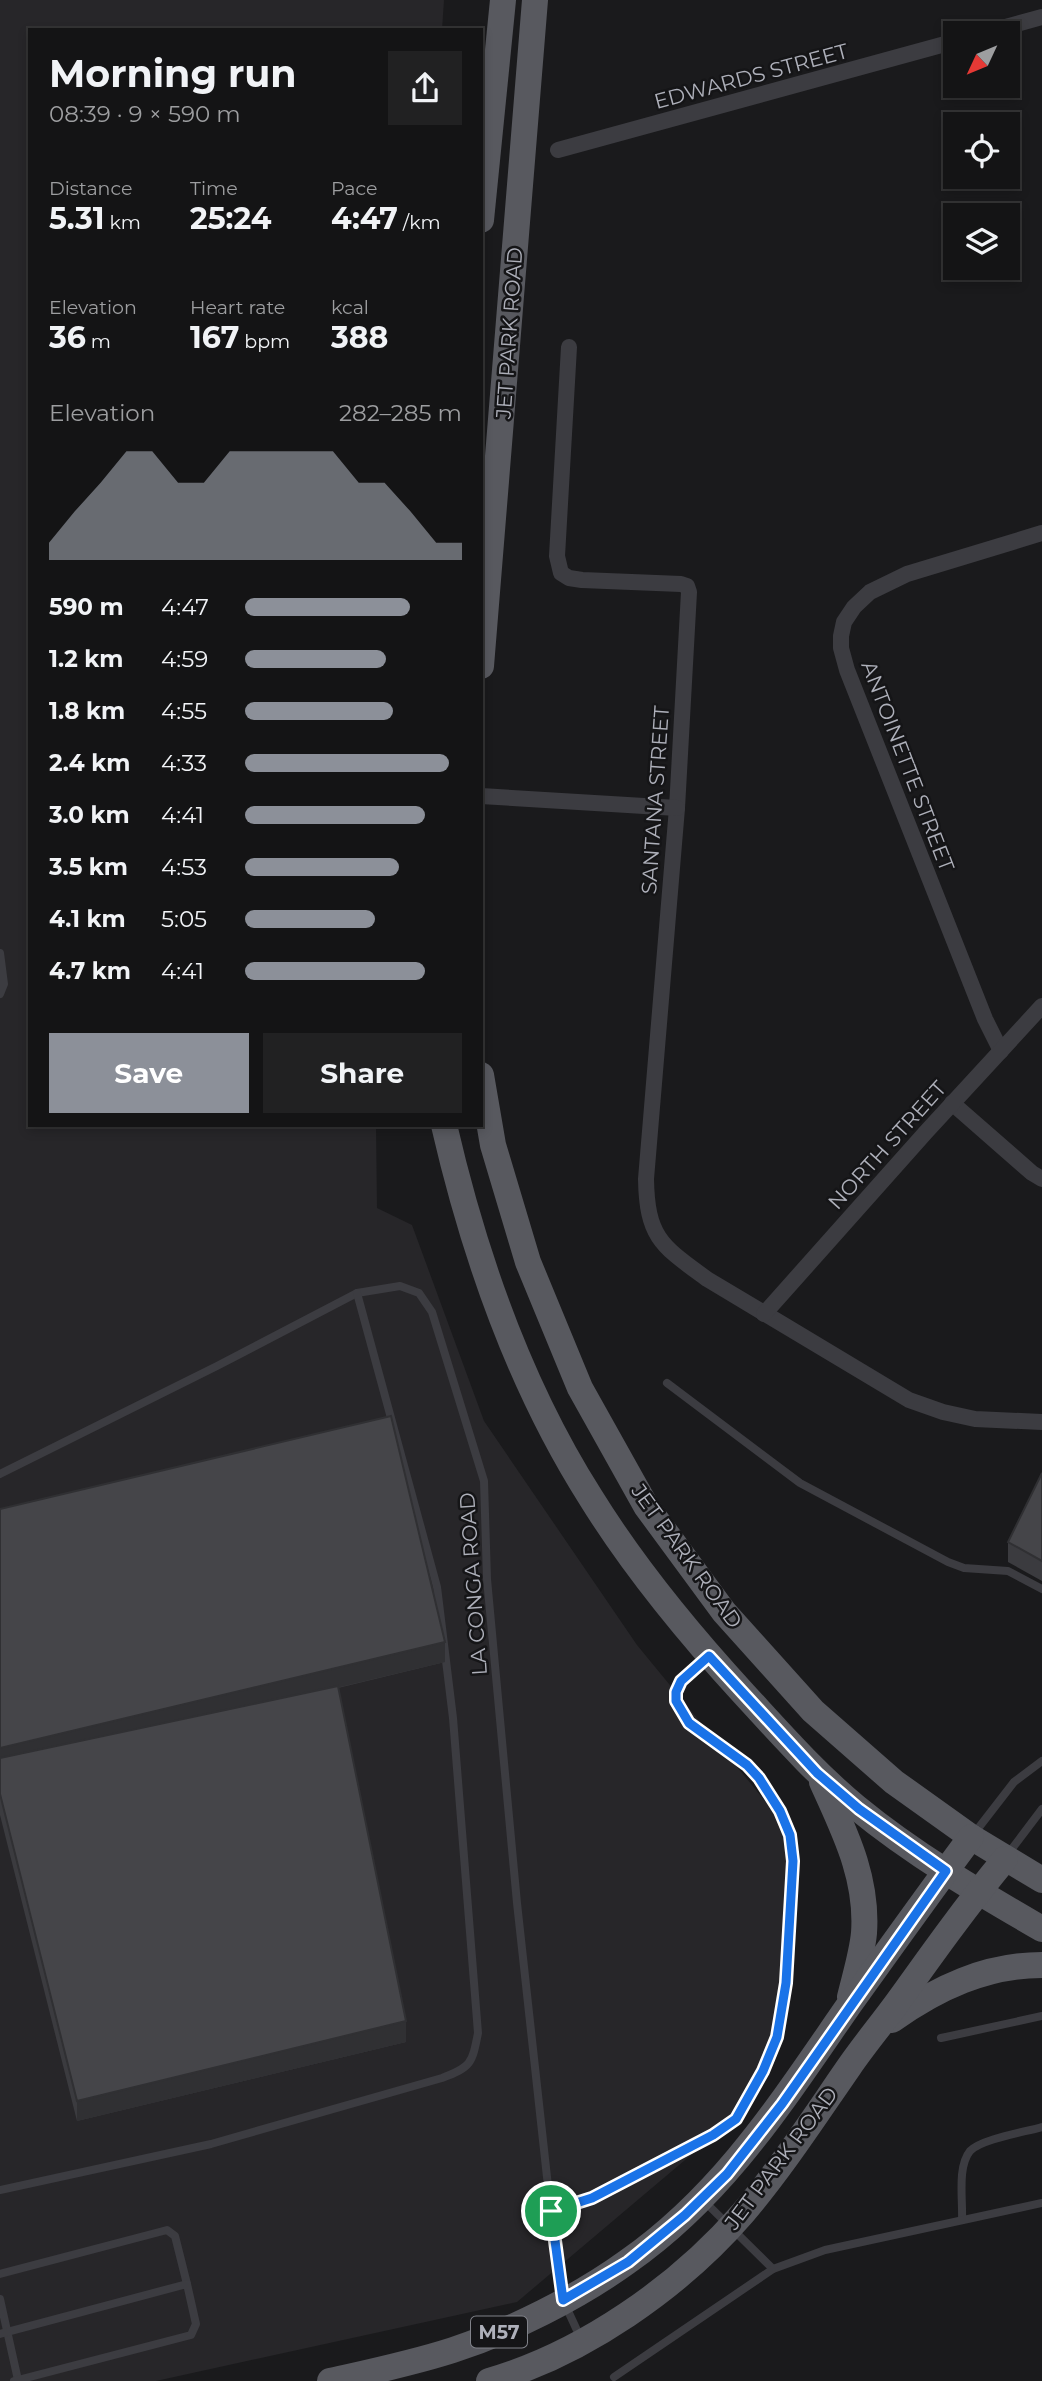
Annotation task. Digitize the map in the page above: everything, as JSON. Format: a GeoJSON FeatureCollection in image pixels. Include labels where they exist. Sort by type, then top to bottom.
{"type":"FeatureCollection","features":[{"type":"Feature","properties":{"kind":"main road"},"geometry":{"type":"LineString","coordinates":[[483,200],[503,0]]}},
{"type":"Feature","properties":{"kind":"main road","name":"JET PARK ROAD"},"geometry":{"type":"LineString","coordinates":[[483,641],[535,0]]}},
{"type":"Feature","properties":{"kind":"main road","name":"JET PARK ROAD"},"geometry":{"type":"LineString","coordinates":[[330,2381],[454,2350],[535,2316],[628,2262],[727,2174],[782,2104],[971,1837],[894,1782],[813,1710],[724,1612],[646,1506],[580,1388],[528,1262],[493,1145],[483,1087]]}},
{"type":"Feature","properties":{"kind":"main road","name":"JET PARK ROAD"},"geometry":{"type":"LineString","coordinates":[[444,1127],[458,1185],[484,1271],[512,1345],[543,1415],[590,1498],[640,1571],[709,1656],[817,1773],[859,1809],[946,1871]]}},
{"type":"Feature","properties":{"kind":"main road"},"geometry":{"type":"LineString","coordinates":[[817,1773],[853,1849],[861,1884],[864,1934],[847,2009]]}},
{"type":"Feature","properties":{"kind":"main road"},"geometry":{"type":"LineString","coordinates":[[971,1837],[1042,1880]]}},
{"type":"Feature","properties":{"kind":"main road","name":"JET PARK ROAD"},"geometry":{"type":"LineString","coordinates":[[489,2381],[515,2373],[582,2342],[692,2266],[731,2226],[794,2148],[977,1892],[1005,1859]]}},
{"type":"Feature","properties":{"kind":"main road"},"geometry":{"type":"LineString","coordinates":[[946,1871],[1042,1929]]}},
{"type":"Feature","properties":{"kind":"main road"},"geometry":{"type":"LineString","coordinates":[[876,2032],[949,1985],[995,1969],[1042,1965]]}},
{"type":"Feature","properties":{"kind":"street"},"geometry":{"type":"LineString","coordinates":[[1020,23],[1042,17]]}},
{"type":"Feature","properties":{"kind":"street","name":"EDWARDS STREET"},"geometry":{"type":"LineString","coordinates":[[558,150],[943,45]]}},
{"type":"Feature","properties":{"kind":"street","name":"SANTANA STREET"},"geometry":{"type":"LineString","coordinates":[[569,347],[557,556],[561,573],[569,578],[582,580],[681,584],[687,586],[689,592],[677,808],[646,1179],[651,1224],[659,1238],[678,1258],[707,1279],[909,1400],[943,1412],[975,1419],[1042,1422]]}},
{"type":"Feature","properties":{"kind":"street","name":"ANTOINETTE STREET"},"geometry":{"type":"LineString","coordinates":[[1001,1051],[985,1019],[847,670],[841,636],[844,622],[854,607],[876,588],[907,574],[1042,533]]}},
{"type":"Feature","properties":{"kind":"street"},"geometry":{"type":"LineString","coordinates":[[483,796],[677,808]]}},
{"type":"Feature","properties":{"kind":"street","name":"NORTH STREET"},"geometry":{"type":"LineString","coordinates":[[764,1314],[1042,1006]]}},
{"type":"Feature","properties":{"kind":"street"},"geometry":{"type":"LineString","coordinates":[[952,1103],[1031,1172],[1042,1178]]}},
{"type":"Feature","properties":{"kind":"lane"},"geometry":{"type":"LineString","coordinates":[[0,953],[4,984],[0,994]]}},
{"type":"Feature","properties":{"kind":"lane","name":"LA CONGA ROAD"},"geometry":{"type":"LineString","coordinates":[[0,1474],[357,1293],[400,1286],[419,1293],[432,1312],[484,1481],[487,1579],[517,1903],[551,2211],[563,2300],[582,2342]]}},
{"type":"Feature","properties":{"kind":"lane"},"geometry":{"type":"LineString","coordinates":[[0,2190],[211,2144],[442,2078],[465,2068],[474,2057],[478,2033],[474,1979],[453,1718],[437,1587],[357,1293]]}},
{"type":"Feature","properties":{"kind":"lane"},"geometry":{"type":"LineString","coordinates":[[667,1383],[800,1483],[948,1562],[964,1568],[1008,1572],[1042,1589]]}},
{"type":"Feature","properties":{"kind":"lane"},"geometry":{"type":"LineString","coordinates":[[551,2211],[592,2198],[713,2135],[736,2119],[763,2071],[777,2037],[784,2008],[789,1943],[793,1861],[790,1835],[780,1811],[759,1778],[747,1765],[689,1723],[676,1701],[676,1692],[681,1681],[709,1656]]}},
{"type":"Feature","properties":{"kind":"lane"},"geometry":{"type":"LineString","coordinates":[[971,1837],[1014,1782],[1042,1760]]}},
{"type":"Feature","properties":{"kind":"lane"},"geometry":{"type":"LineString","coordinates":[[1005,1859],[1042,1809]]}},
{"type":"Feature","properties":{"kind":"lane"},"geometry":{"type":"LineString","coordinates":[[941,2038],[1042,2016]]}},
{"type":"Feature","properties":{"kind":"lane"},"geometry":{"type":"LineString","coordinates":[[962,2220],[963,2172],[968,2153],[977,2145],[1042,2127]]}},
{"type":"Feature","properties":{"kind":"lane"},"geometry":{"type":"LineString","coordinates":[[702,2199],[773,2269]]}},
{"type":"Feature","properties":{"kind":"lane"},"geometry":{"type":"LineString","coordinates":[[614,2377],[773,2269],[825,2250],[1042,2203]]}},
{"type":"Feature","properties":{"kind":"lane"},"geometry":{"type":"LineString","coordinates":[[0,2274],[167,2230],[175,2236],[196,2324],[191,2335],[16,2381],[4,2333],[0,2299]]}},
{"type":"Feature","properties":{"kind":"lane"},"geometry":{"type":"LineString","coordinates":[[4,2333],[187,2284]]}},
{"type":"Feature","properties":{"kind":"shaded area"},"geometry":{"type":"Polygon","coordinates":[[[0,0],[444,0],[442,28],[28,28],[28,1127],[376,1127],[377,1208],[412,1225],[484,1421],[637,1645],[788,1829],[787,1910],[780,2023],[730,2122],[517,2302],[156,2381],[0,2381],[0,0]]]}},
{"type":"Feature","properties":{"kind":"building"},"geometry":{"type":"Polygon","coordinates":[[[391,1416],[445,1642],[0,1748],[0,1509],[391,1416]]]}},
{"type":"Feature","properties":{"kind":"building"},"geometry":{"type":"Polygon","coordinates":[[[1042,1473],[1042,1561],[1008,1542],[1042,1473]]]}},
{"type":"Feature","properties":{"kind":"building"},"geometry":{"type":"Polygon","coordinates":[[[338,1686],[406,2021],[77,2101],[0,1794],[0,1758],[338,1686]]]}},
{"type":"Feature","properties":{"kind":"route"},"geometry":{"type":"LineString","coordinates":[[709,1656],[817,1773],[859,1809],[946,1871],[782,2104],[727,2174],[685,2215],[628,2262],[563,2300],[551,2211],[592,2198],[713,2135],[736,2119],[763,2071],[777,2037],[784,2008],[791,1916],[793,1861],[790,1835],[780,1811],[759,1778],[747,1765],[689,1723],[676,1701],[676,1692],[681,1681],[709,1656]]}}]}
